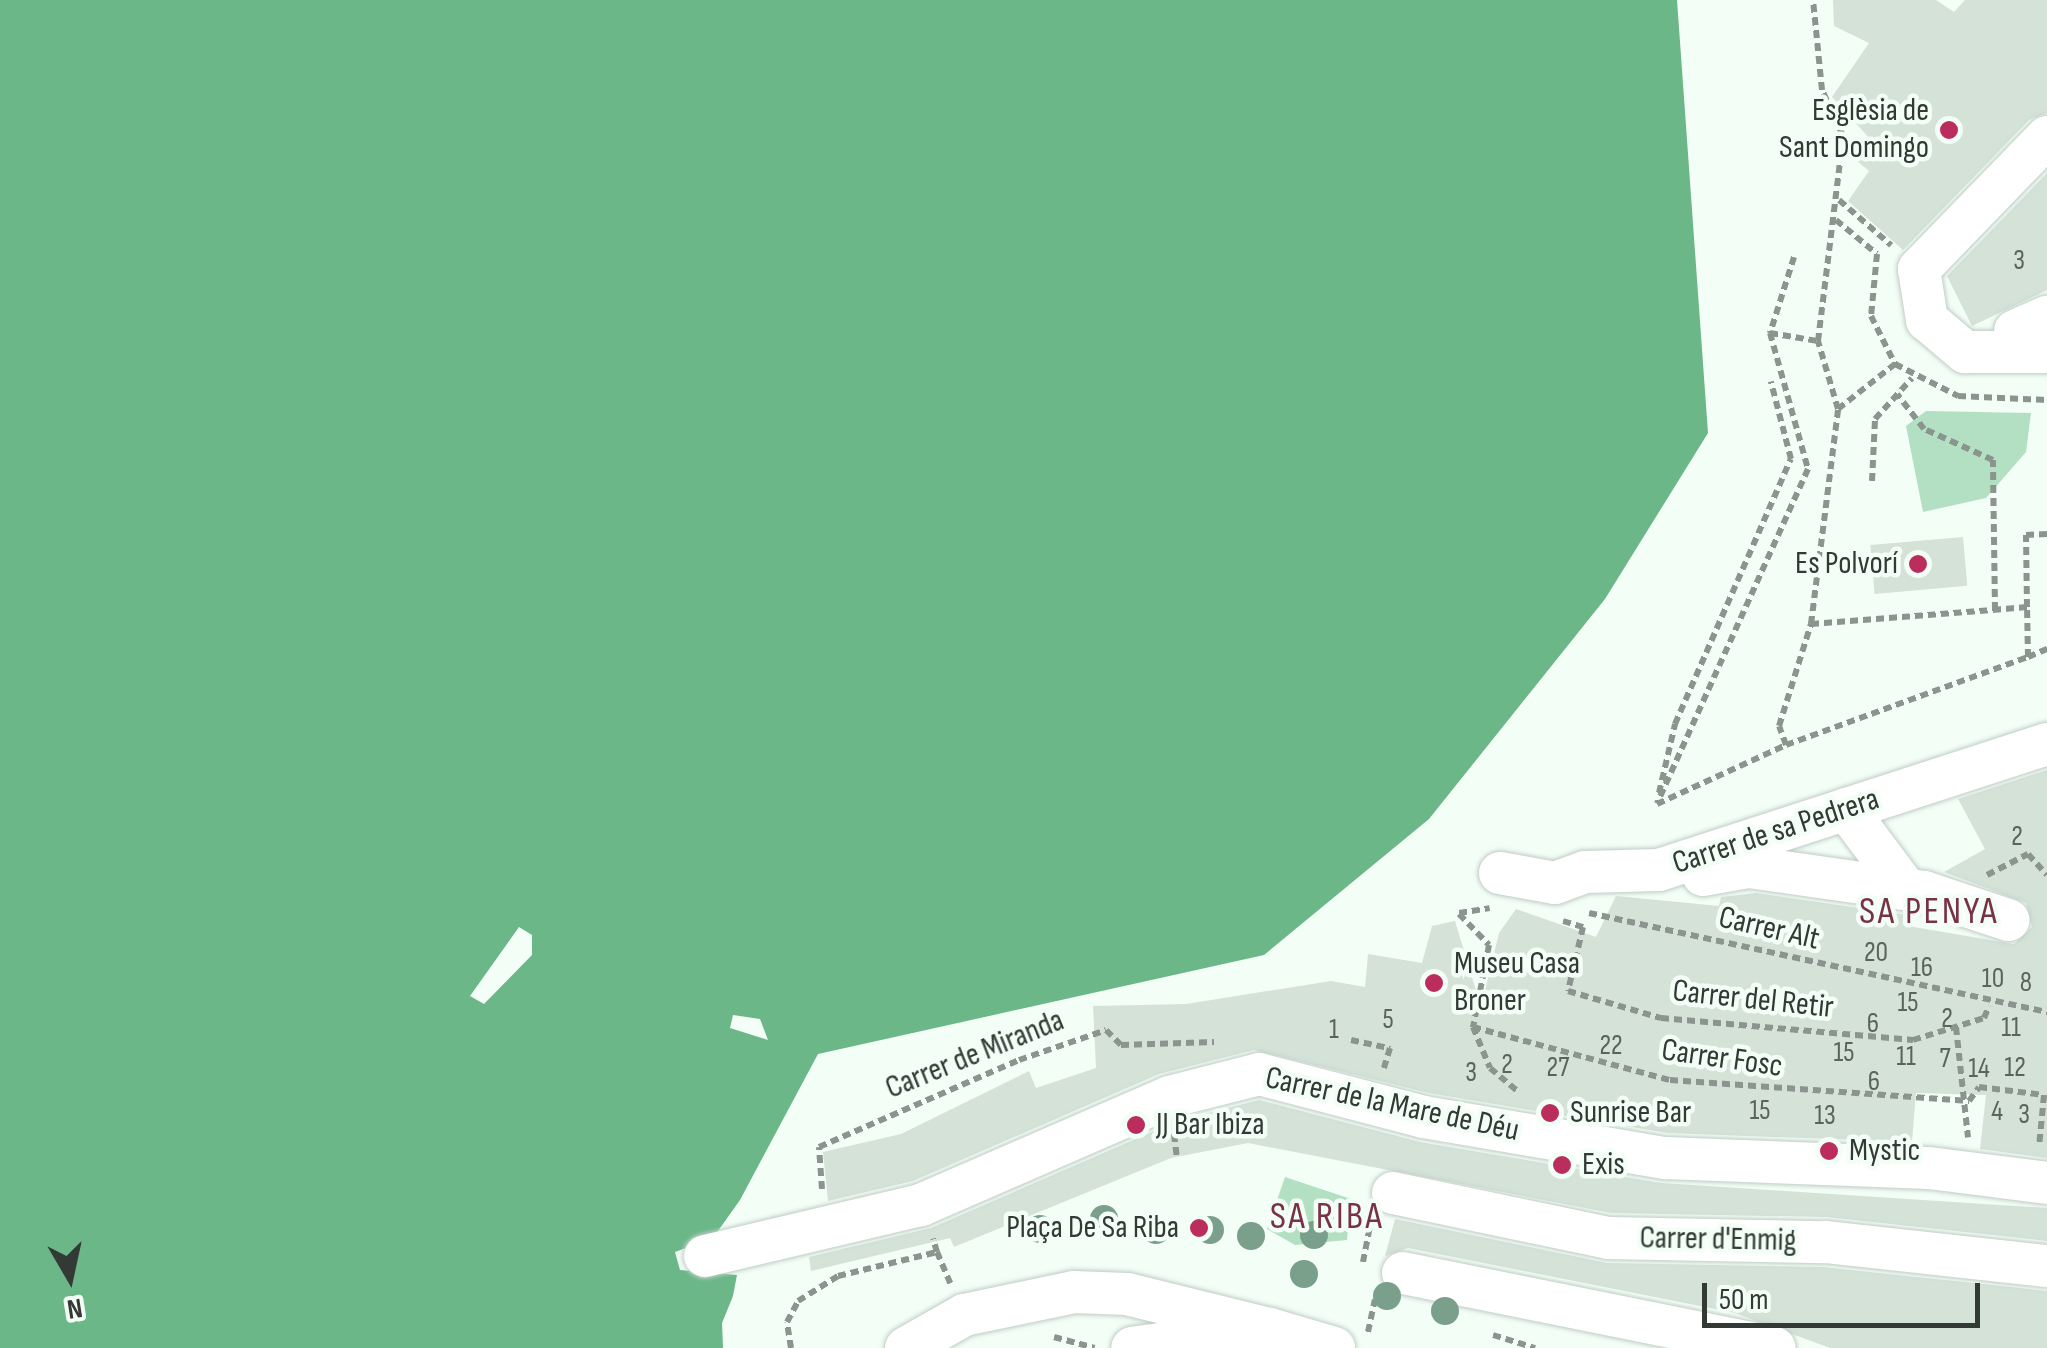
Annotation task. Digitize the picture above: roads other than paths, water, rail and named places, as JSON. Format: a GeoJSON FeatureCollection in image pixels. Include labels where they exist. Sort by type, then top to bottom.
{"type":"FeatureCollection","features":[{"type":"Feature","properties":{"kind":"street"},"geometry":{"type":"LineString","coordinates":[[2036,333],[1966,352],[1927,320],[1924,255],[2047,137]]}},
{"type":"Feature","properties":{"kind":"street","name":"Carrer de sa Pedrera"},"geometry":{"type":"LineString","coordinates":[[1500,873],[1556,882],[1585,872],[1660,870],[2047,744]]}},
{"type":"Feature","properties":{"kind":"street"},"geometry":{"type":"LineString","coordinates":[[1846,809],[1906,889]]}},
{"type":"Feature","properties":{"kind":"street"},"geometry":{"type":"LineString","coordinates":[[1660,870],[1685,878],[1749,868],[1906,889],[2008,920]]}},
{"type":"Feature","properties":{"kind":"street","name":"Carrer de la Mare de Déu"},"geometry":{"type":"LineString","coordinates":[[705,1256],[921,1204],[1169,1098],[1258,1074],[1518,1131],[1665,1158],[2041,1183]]}},
{"type":"Feature","properties":{"kind":"street","name":"Carrer d'Enmig"},"geometry":{"type":"LineString","coordinates":[[1392,1193],[1608,1238],[1825,1242],[2047,1266]]}},
{"type":"Feature","properties":{"kind":"street"},"geometry":{"type":"LineString","coordinates":[[1403,1272],[1775,1348]]}},
{"type":"Feature","properties":{"kind":"street"},"geometry":{"type":"LineString","coordinates":[[906,1348],[964,1315],[1074,1292],[1142,1297],[1334,1348]]}},
{"type":"Feature","properties":{"kind":"street"},"geometry":{"type":"LineString","coordinates":[[1132,1348],[1270,1329]]}},
{"type":"Feature","properties":{"kind":"place","name":"Esglèsia de Sant Domingo"},"geometry":{"type":"Point","coordinates":[1949,130]}},
{"type":"Feature","properties":{"kind":"place","name":"Es Polvorí"},"geometry":{"type":"Point","coordinates":[1918,564]}},
{"type":"Feature","properties":{"kind":"place","name":"Museu Casa Broner"},"geometry":{"type":"Point","coordinates":[1434,983]}},
{"type":"Feature","properties":{"kind":"place","name":"Sunrise Bar"},"geometry":{"type":"Point","coordinates":[1550,1113]}},
{"type":"Feature","properties":{"kind":"place","name":"JJ Bar Ibiza"},"geometry":{"type":"Point","coordinates":[1136,1125]}},
{"type":"Feature","properties":{"kind":"place","name":"Mystic"},"geometry":{"type":"Point","coordinates":[1829,1151]}},
{"type":"Feature","properties":{"kind":"place","name":"Exis"},"geometry":{"type":"Point","coordinates":[1562,1165]}},
{"type":"Feature","properties":{"kind":"place","name":"Plaça De Sa Riba"},"geometry":{"type":"Point","coordinates":[1199,1228]}},
{"type":"Feature","properties":{"kind":"district","name":"SA PENYA"},"geometry":{"type":"Point","coordinates":[1929,912]}},
{"type":"Feature","properties":{"kind":"district","name":"SA RIBA"},"geometry":{"type":"Point","coordinates":[1327,1217]}}]}
